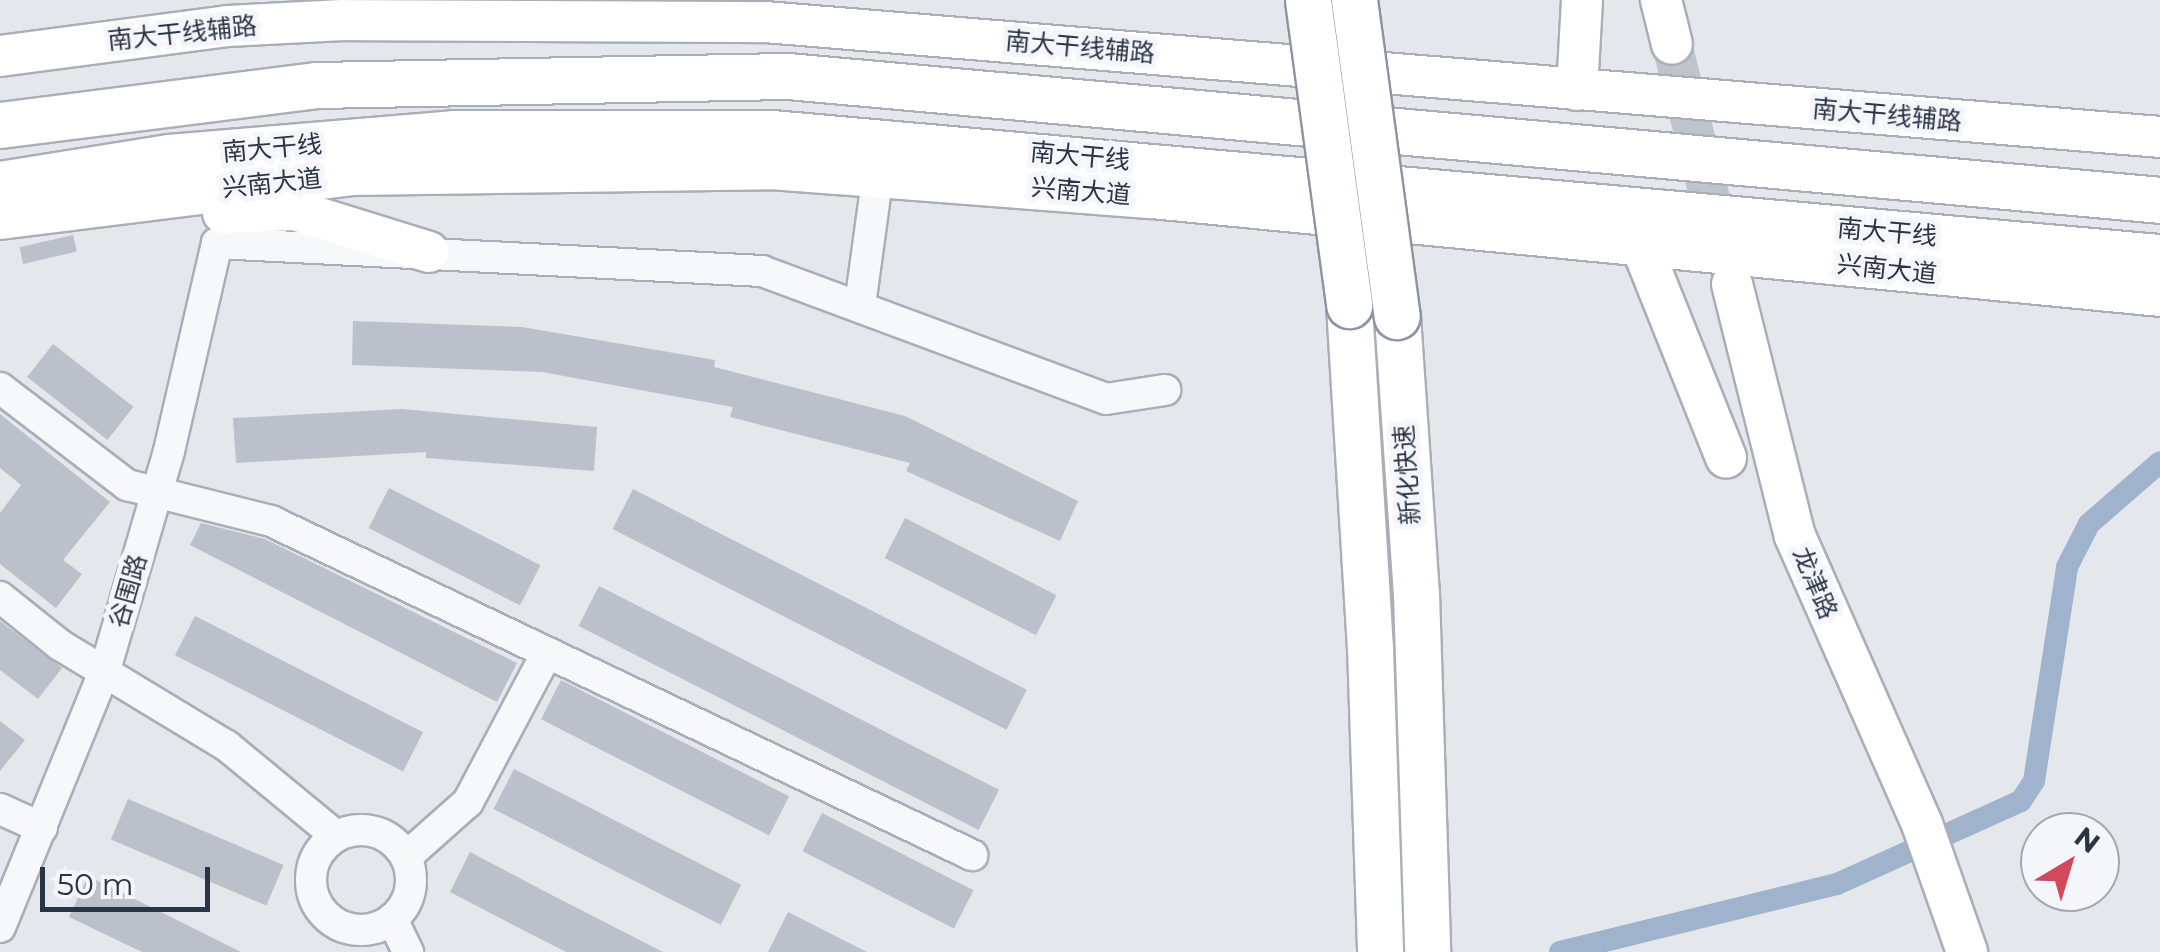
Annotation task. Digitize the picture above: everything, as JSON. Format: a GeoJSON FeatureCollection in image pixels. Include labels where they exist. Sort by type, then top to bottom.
{"type":"FeatureCollection","features":[{"type":"Feature","properties":{"kind":"highway","name":"新化快速"},"geometry":{"type":"LineString","coordinates":[[1308,0],[1349,305],[1370,647],[1380,952]]}},
{"type":"Feature","properties":{"kind":"highway","name":"新化快速"},"geometry":{"type":"LineString","coordinates":[[1354,0],[1396,316],[1416,593],[1427,952]]}},
{"type":"Feature","properties":{"kind":"highway"},"geometry":{"type":"LineString","coordinates":[[0,125],[317,84],[788,76],[2160,200]]}},
{"type":"Feature","properties":{"kind":"highway","name":"南大干线"},"geometry":{"type":"LineString","coordinates":[[0,184],[170,157],[453,133],[772,133],[2160,257]]}},
{"type":"Feature","properties":{"kind":"main road"},"geometry":{"type":"LineString","coordinates":[[1576,90],[1582,0]]}},
{"type":"Feature","properties":{"kind":"main road"},"geometry":{"type":"LineString","coordinates":[[1661,0],[1672,44]]}},
{"type":"Feature","properties":{"kind":"main road","name":"南大干线辅路"},"geometry":{"type":"LineString","coordinates":[[0,56],[304,22],[668,19],[934,33],[2160,137]]}},
{"type":"Feature","properties":{"kind":"main road","name":"兴南大道"},"geometry":{"type":"LineString","coordinates":[[0,220],[351,174],[602,167],[878,174],[2160,296]]}},
{"type":"Feature","properties":{"kind":"main road"},"geometry":{"type":"LineString","coordinates":[[0,233],[100,220],[294,210],[430,252]]}},
{"type":"Feature","properties":{"kind":"main road"},"geometry":{"type":"LineString","coordinates":[[1641,244],[1726,458]]}},
{"type":"Feature","properties":{"kind":"main road","name":"龙津路"},"geometry":{"type":"LineString","coordinates":[[1732,284],[1795,536],[1922,824],[1967,952]]}},
{"type":"Feature","properties":{"kind":"main road","name":"龙津路"},"geometry":{"type":"LineString","coordinates":[[1939,868],[1981,952]]}},
{"type":"Feature","properties":{"kind":"street"},"geometry":{"type":"LineString","coordinates":[[860,305],[878,174]]}},
{"type":"Feature","properties":{"kind":"street","name":"谷围路"},"geometry":{"type":"LineString","coordinates":[[0,926],[105,670],[157,494],[218,243],[430,252]]}},
{"type":"Feature","properties":{"kind":"street"},"geometry":{"type":"LineString","coordinates":[[430,252],[712,264],[762,271],[1106,400],[1166,390]]}},
{"type":"Feature","properties":{"kind":"street"},"geometry":{"type":"LineString","coordinates":[[0,388],[107,475],[157,494],[271,521],[972,855]]}},
{"type":"Feature","properties":{"kind":"street"},"geometry":{"type":"LineString","coordinates":[[0,597],[60,645],[228,746],[336,836]]}},
{"type":"Feature","properties":{"kind":"street"},"geometry":{"type":"LineString","coordinates":[[406,856],[468,802],[547,652]]}},
{"type":"Feature","properties":{"kind":"street"},"geometry":{"type":"LineString","coordinates":[[0,808],[42,828]]}},
{"type":"Feature","properties":{"kind":"street"},"geometry":{"type":"LineString","coordinates":[[368,830],[406,856],[409,893],[392,919],[378,927],[347,927],[321,909],[314,895],[314,862],[336,836],[368,830]]}},
{"type":"Feature","properties":{"kind":"street"},"geometry":{"type":"LineString","coordinates":[[392,919],[408,952]]}},
{"type":"Feature","properties":{"kind":"building"},"geometry":{"type":"Polygon","coordinates":[[[73,235],[77,252],[23,264],[19,247],[73,235]]]}},
{"type":"Feature","properties":{"kind":"building"},"geometry":{"type":"Polygon","coordinates":[[[353,321],[522,327],[715,360],[714,367],[905,416],[1078,501],[1060,541],[906,471],[910,463],[730,417],[733,407],[542,372],[352,365],[353,321]]]}},
{"type":"Feature","properties":{"kind":"building"},"geometry":{"type":"Polygon","coordinates":[[[53,344],[133,407],[108,440],[27,377],[53,344]]]}},
{"type":"Feature","properties":{"kind":"building"},"geometry":{"type":"Polygon","coordinates":[[[402,409],[597,427],[594,471],[426,458],[426,452],[236,463],[233,418],[402,409]]]}},
{"type":"Feature","properties":{"kind":"building"},"geometry":{"type":"Polygon","coordinates":[[[0,414],[110,502],[63,560],[82,574],[56,608],[0,564],[0,513],[21,485],[0,468],[0,414]]]}},
{"type":"Feature","properties":{"kind":"building"},"geometry":{"type":"Polygon","coordinates":[[[389,488],[540,565],[520,605],[369,528],[389,488]]]}},
{"type":"Feature","properties":{"kind":"building"},"geometry":{"type":"Polygon","coordinates":[[[633,489],[1027,690],[1006,730],[613,529],[633,489]]]}},
{"type":"Feature","properties":{"kind":"building"},"geometry":{"type":"Polygon","coordinates":[[[905,518],[1056,595],[1036,635],[885,558],[905,518]]]}},
{"type":"Feature","properties":{"kind":"building"},"geometry":{"type":"Polygon","coordinates":[[[201,523],[265,539],[517,663],[497,702],[190,545],[201,523]]]}},
{"type":"Feature","properties":{"kind":"building"},"geometry":{"type":"Polygon","coordinates":[[[599,586],[999,790],[979,830],[579,626],[599,586]]]}},
{"type":"Feature","properties":{"kind":"building"},"geometry":{"type":"Polygon","coordinates":[[[195,616],[423,732],[403,771],[175,655],[195,616]]]}},
{"type":"Feature","properties":{"kind":"building"},"geometry":{"type":"Polygon","coordinates":[[[0,621],[62,668],[38,699],[0,670],[0,621]]]}},
{"type":"Feature","properties":{"kind":"building"},"geometry":{"type":"Polygon","coordinates":[[[561,680],[789,796],[769,835],[541,719],[561,680]]]}},
{"type":"Feature","properties":{"kind":"building"},"geometry":{"type":"Polygon","coordinates":[[[0,721],[25,740],[0,771],[0,721]]]}},
{"type":"Feature","properties":{"kind":"building"},"geometry":{"type":"Polygon","coordinates":[[[514,769],[741,885],[721,925],[494,809],[514,769]]]}},
{"type":"Feature","properties":{"kind":"building"},"geometry":{"type":"Polygon","coordinates":[[[128,799],[284,865],[266,906],[111,840],[128,799]]]}},
{"type":"Feature","properties":{"kind":"building"},"geometry":{"type":"Polygon","coordinates":[[[822,813],[973,890],[954,928],[802,851],[822,813]]]}},
{"type":"Feature","properties":{"kind":"building"},"geometry":{"type":"Polygon","coordinates":[[[470,852],[663,952],[566,952],[527,932],[450,892],[470,852]]]}},
{"type":"Feature","properties":{"kind":"building"},"geometry":{"type":"Polygon","coordinates":[[[88,876],[241,952],[142,952],[69,917],[88,876]]]}},
{"type":"Feature","properties":{"kind":"building"},"geometry":{"type":"Polygon","coordinates":[[[788,912],[867,952],[768,952],[788,912]]]}},
{"type":"Feature","properties":{"kind":"waterway"},"geometry":{"type":"LineString","coordinates":[[1560,952],[1837,884],[2021,801],[2034,781],[2067,567],[2089,524],[2160,462]]}},
{"type":"Feature","properties":{"kind":"tunnel"},"geometry":{"type":"LineString","coordinates":[[1672,44],[1722,247]]}}]}
